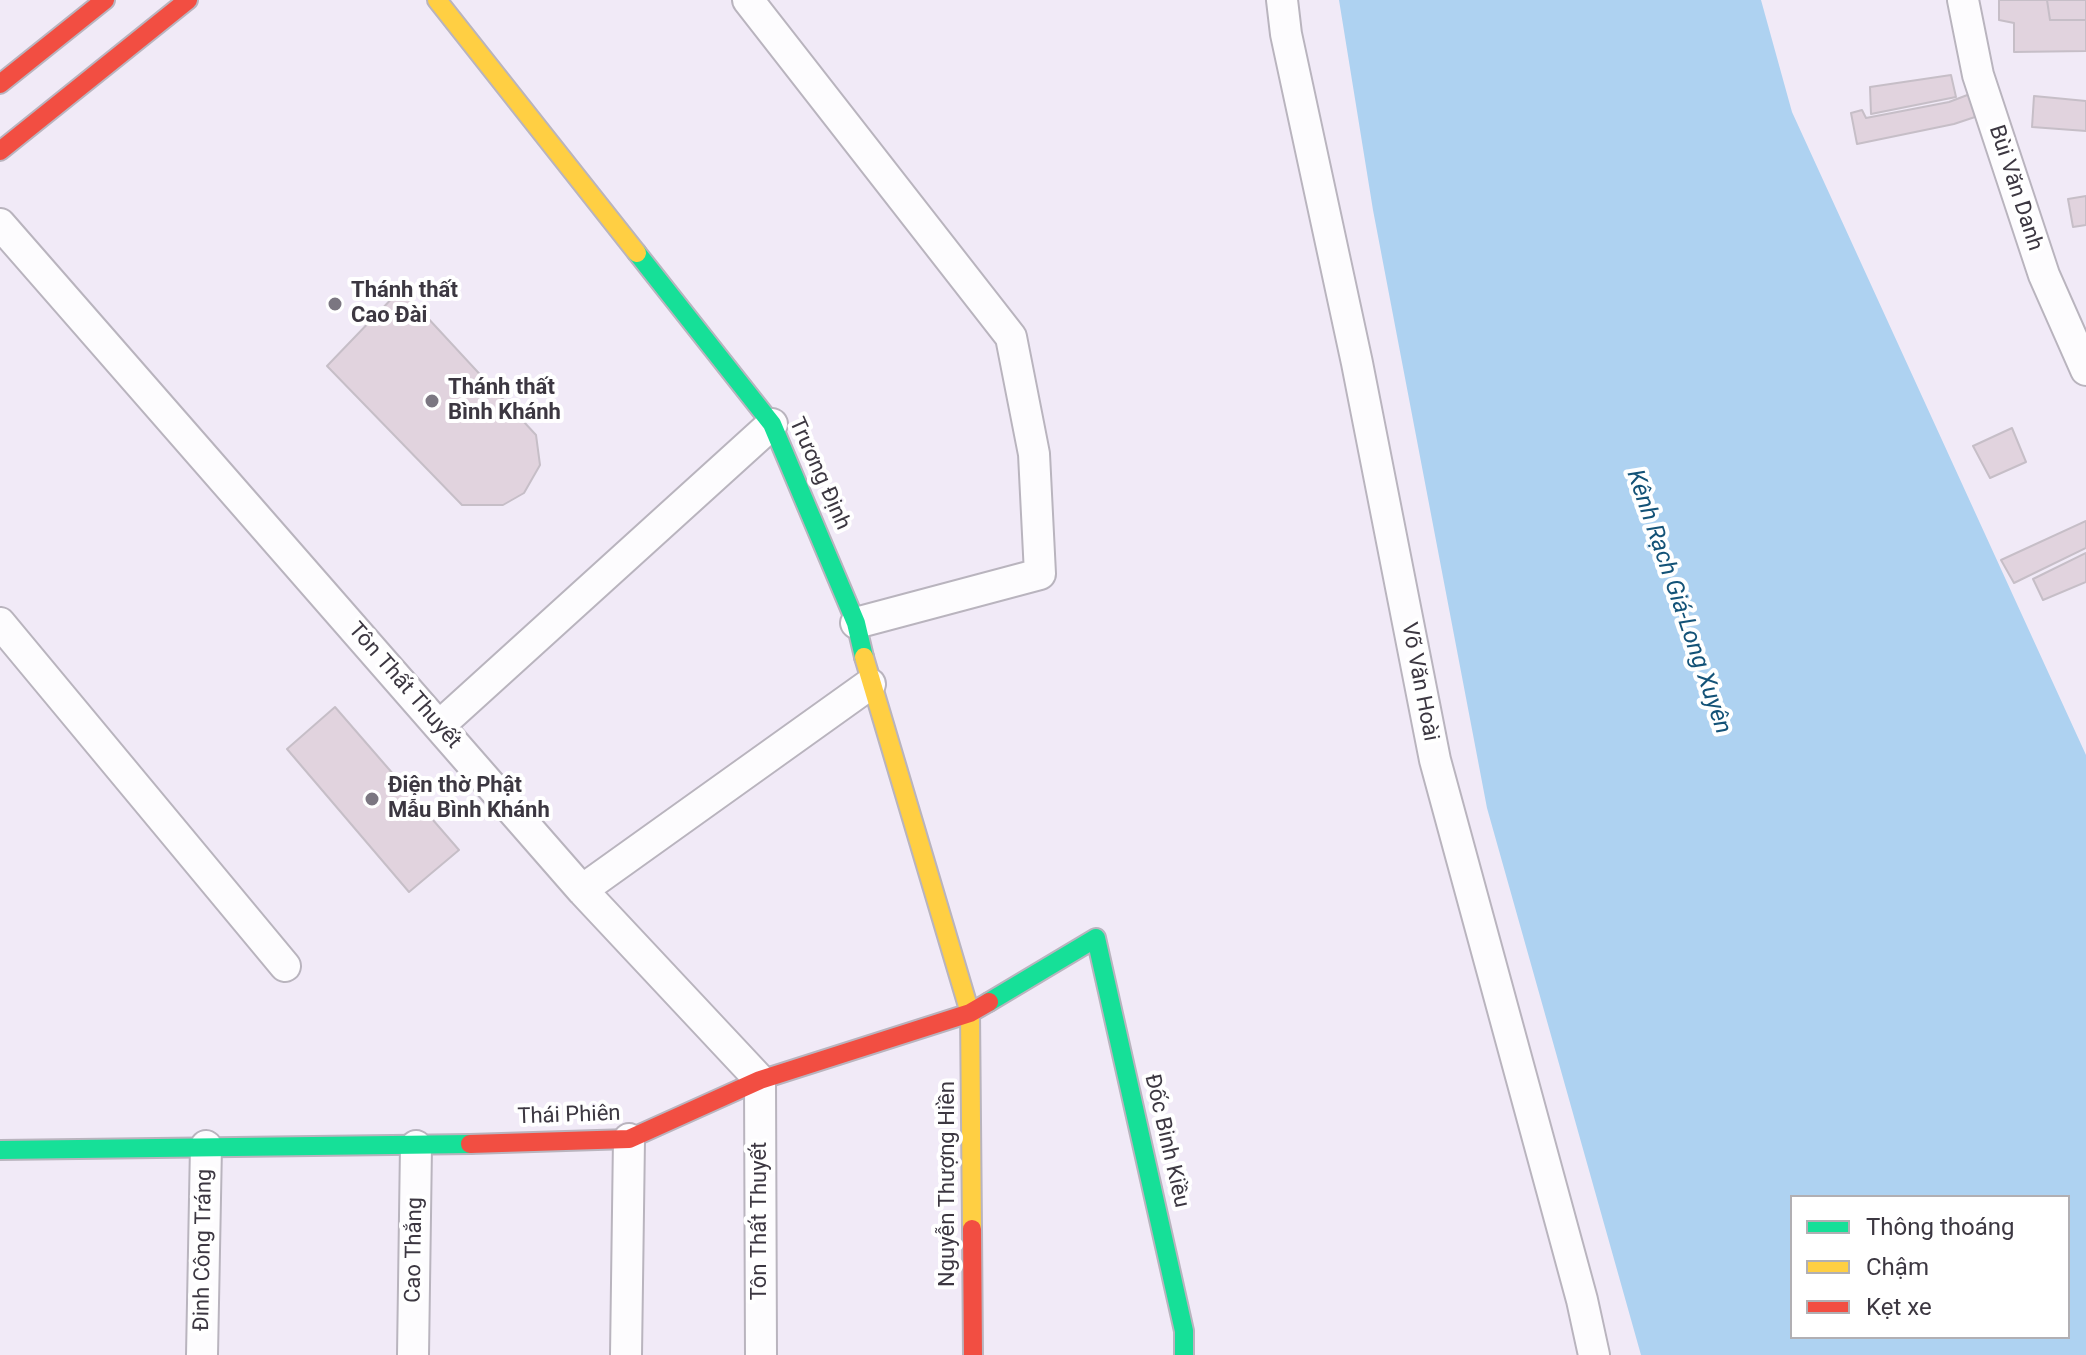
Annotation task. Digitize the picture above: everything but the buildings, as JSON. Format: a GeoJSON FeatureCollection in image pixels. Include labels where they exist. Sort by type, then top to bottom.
{"type":"FeatureCollection","features":[{"type":"Feature","properties":{"kind":"main road"},"geometry":{"type":"LineString","coordinates":[[0,84],[105,0]]}},
{"type":"Feature","properties":{"kind":"main road"},"geometry":{"type":"LineString","coordinates":[[0,151],[188,0]]}},
{"type":"Feature","properties":{"kind":"main road","name":"Trương Định"},"geometry":{"type":"LineString","coordinates":[[437,0],[772,424],[856,623],[870,684],[970,1013]]}},
{"type":"Feature","properties":{"kind":"main road","name":"Thái Phiên"},"geometry":{"type":"LineString","coordinates":[[0,1150],[416,1146],[629,1139],[760,1080],[970,1013],[1096,938]]}},
{"type":"Feature","properties":{"kind":"main road","name":"Đốc Binh Kiều"},"geometry":{"type":"LineString","coordinates":[[1096,938],[1184,1331],[1184,1355]]}},
{"type":"Feature","properties":{"kind":"main road","name":"Nguyễn Thượng Hiền"},"geometry":{"type":"LineString","coordinates":[[970,1013],[973,1355]]}},
{"type":"Feature","properties":{"kind":"street"},"geometry":{"type":"LineString","coordinates":[[748,0],[1011,337],[1034,454],[1040,574],[856,623]]}},
{"type":"Feature","properties":{"kind":"street","name":"Võ Văn Hoài"},"geometry":{"type":"LineString","coordinates":[[1282,0],[1286,34],[1357,363],[1435,760],[1582,1300],[1594,1355]]}},
{"type":"Feature","properties":{"kind":"street","name":"Bùi Văn Danh"},"geometry":{"type":"LineString","coordinates":[[1963,0],[1978,75],[2039,260],[2086,370]]}},
{"type":"Feature","properties":{"kind":"street","name":"Tôn Thất Thuyết"},"geometry":{"type":"LineString","coordinates":[[0,224],[582,890],[760,1080],[761,1355]]}},
{"type":"Feature","properties":{"kind":"street"},"geometry":{"type":"LineString","coordinates":[[439,726],[772,424]]}},
{"type":"Feature","properties":{"kind":"street"},"geometry":{"type":"LineString","coordinates":[[0,623],[285,966]]}},
{"type":"Feature","properties":{"kind":"street"},"geometry":{"type":"LineString","coordinates":[[582,890],[870,684]]}},
{"type":"Feature","properties":{"kind":"street"},"geometry":{"type":"LineString","coordinates":[[626,1355],[629,1139]]}},
{"type":"Feature","properties":{"kind":"street","name":"Đinh Công Tráng"},"geometry":{"type":"LineString","coordinates":[[202,1355],[206,1146]]}},
{"type":"Feature","properties":{"kind":"street","name":"Cao Thắng"},"geometry":{"type":"LineString","coordinates":[[413,1355],[416,1146]]}},
{"type":"Feature","properties":{"kind":"water","name":"Kênh Rạch Giá-Long Xuyên"},"geometry":{"type":"Polygon","coordinates":[[[1339,0],[1761,0],[1792,112],[2086,755],[2086,1355],[1641,1355],[1487,808],[1373,210],[1339,0]]]}},
{"type":"Feature","properties":{"kind":"traffic: fast"},"geometry":{"type":"LineString","coordinates":[[637,253],[772,424],[856,623],[864,657]]}},
{"type":"Feature","properties":{"kind":"traffic: fast"},"geometry":{"type":"LineString","coordinates":[[989,1002],[1096,938],[1184,1331],[1184,1355]]}},
{"type":"Feature","properties":{"kind":"traffic: fast"},"geometry":{"type":"LineString","coordinates":[[0,1150],[470,1144]]}},
{"type":"Feature","properties":{"kind":"traffic: slow"},"geometry":{"type":"LineString","coordinates":[[437,0],[637,253]]}},
{"type":"Feature","properties":{"kind":"traffic: slow"},"geometry":{"type":"LineString","coordinates":[[864,657],[970,1013],[972,1229]]}},
{"type":"Feature","properties":{"kind":"traffic: jam"},"geometry":{"type":"LineString","coordinates":[[0,84],[105,0]]}},
{"type":"Feature","properties":{"kind":"traffic: jam"},"geometry":{"type":"LineString","coordinates":[[0,151],[188,0]]}},
{"type":"Feature","properties":{"kind":"traffic: jam"},"geometry":{"type":"LineString","coordinates":[[470,1144],[629,1139],[760,1080],[970,1013],[989,1002]]}},
{"type":"Feature","properties":{"kind":"traffic: jam"},"geometry":{"type":"LineString","coordinates":[[972,1229],[973,1355]]}},
{"type":"Feature","properties":{"kind":"place","name":"Thánh thất Cao Đài"},"geometry":{"type":"Point","coordinates":[335,304]}},
{"type":"Feature","properties":{"kind":"place","name":"Thánh thất Bình Khánh"},"geometry":{"type":"Point","coordinates":[432,401]}},
{"type":"Feature","properties":{"kind":"place","name":"Điện thờ Phật Mẫu Bình Khánh"},"geometry":{"type":"Point","coordinates":[372,799]}}]}
